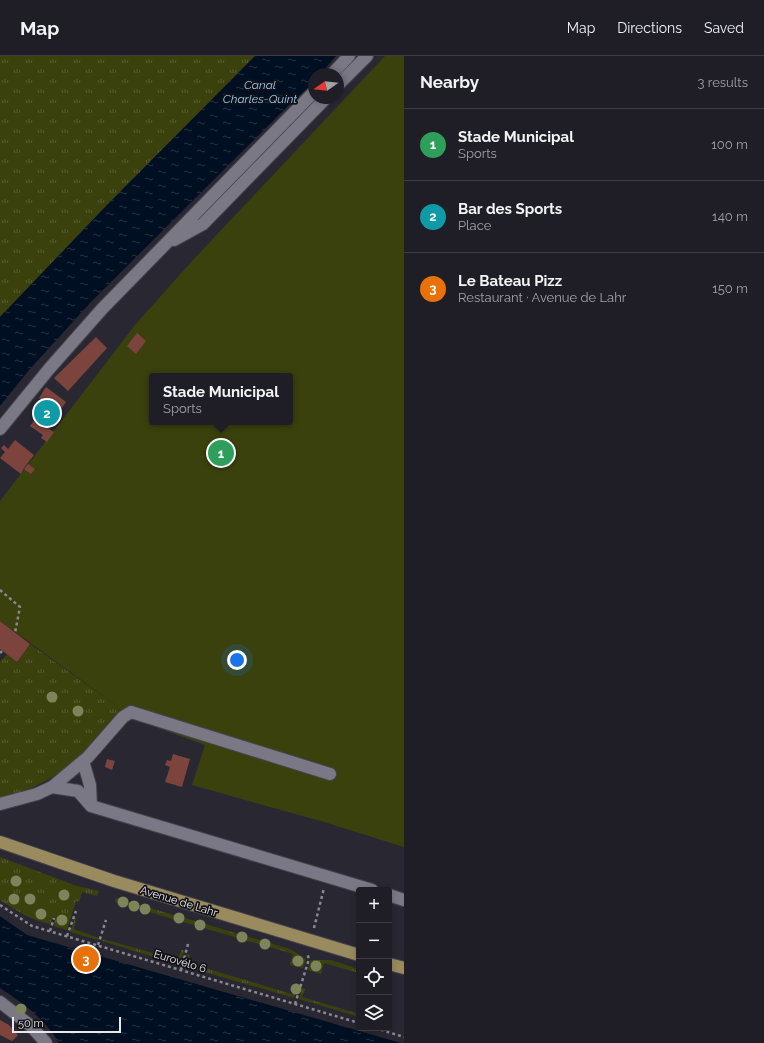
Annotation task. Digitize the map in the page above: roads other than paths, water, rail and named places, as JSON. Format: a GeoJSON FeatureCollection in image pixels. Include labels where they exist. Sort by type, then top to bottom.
{"type":"FeatureCollection","features":[{"type":"Feature","properties":{"kind":"main road","name":"Avenue de Lahr"},"geometry":{"type":"LineString","coordinates":[[0,842],[114,881],[356,954]]}},
{"type":"Feature","properties":{"kind":"main road"},"geometry":{"type":"LineString","coordinates":[[392,965],[404,968]]}},
{"type":"Feature","properties":{"kind":"street"},"geometry":{"type":"LineString","coordinates":[[338,68],[349,56]]}},
{"type":"Feature","properties":{"kind":"street"},"geometry":{"type":"LineString","coordinates":[[344,79],[367,56]]}},
{"type":"Feature","properties":{"kind":"street"},"geometry":{"type":"LineString","coordinates":[[0,428],[102,309],[308,98]]}},
{"type":"Feature","properties":{"kind":"street"},"geometry":{"type":"LineString","coordinates":[[161,248],[203,224],[320,104]]}},
{"type":"Feature","properties":{"kind":"street"},"geometry":{"type":"LineString","coordinates":[[0,804],[37,794],[52,787],[88,757],[123,717],[131,712],[330,774]]}},
{"type":"Feature","properties":{"kind":"street"},"geometry":{"type":"LineString","coordinates":[[83,761],[90,785],[91,806]]}},
{"type":"Feature","properties":{"kind":"street"},"geometry":{"type":"LineString","coordinates":[[52,787],[78,791],[91,806],[362,887]]}},
{"type":"Feature","properties":{"kind":"street"},"geometry":{"type":"LineString","coordinates":[[392,896],[404,900]]}},
{"type":"Feature","properties":{"kind":"street"},"geometry":{"type":"LineString","coordinates":[[0,1002],[31,1026],[46,1043]]}},
{"type":"Feature","properties":{"kind":"water","name":"Canal Charles-Quint"},"geometry":{"type":"Polygon","coordinates":[[[255,56],[336,56],[325,68],[308,68],[308,88],[91,302],[30,369],[0,406],[0,317],[107,205],[255,56]]]}},
{"type":"Feature","properties":{"kind":"water"},"geometry":{"type":"Polygon","coordinates":[[[0,916],[27,935],[401,1043],[59,1043],[47,1026],[33,1012],[0,988],[0,916]]]}},
{"type":"Feature","properties":{"kind":"place","name":"Bar des Sports"},"geometry":{"type":"Point","coordinates":[47,413]}},
{"type":"Feature","properties":{"kind":"place","name":"Stade Municipal"},"geometry":{"type":"Point","coordinates":[221,453]}},
{"type":"Feature","properties":{"kind":"place","name":"Le Bateau Pizz"},"geometry":{"type":"Point","coordinates":[86,959]}}]}
